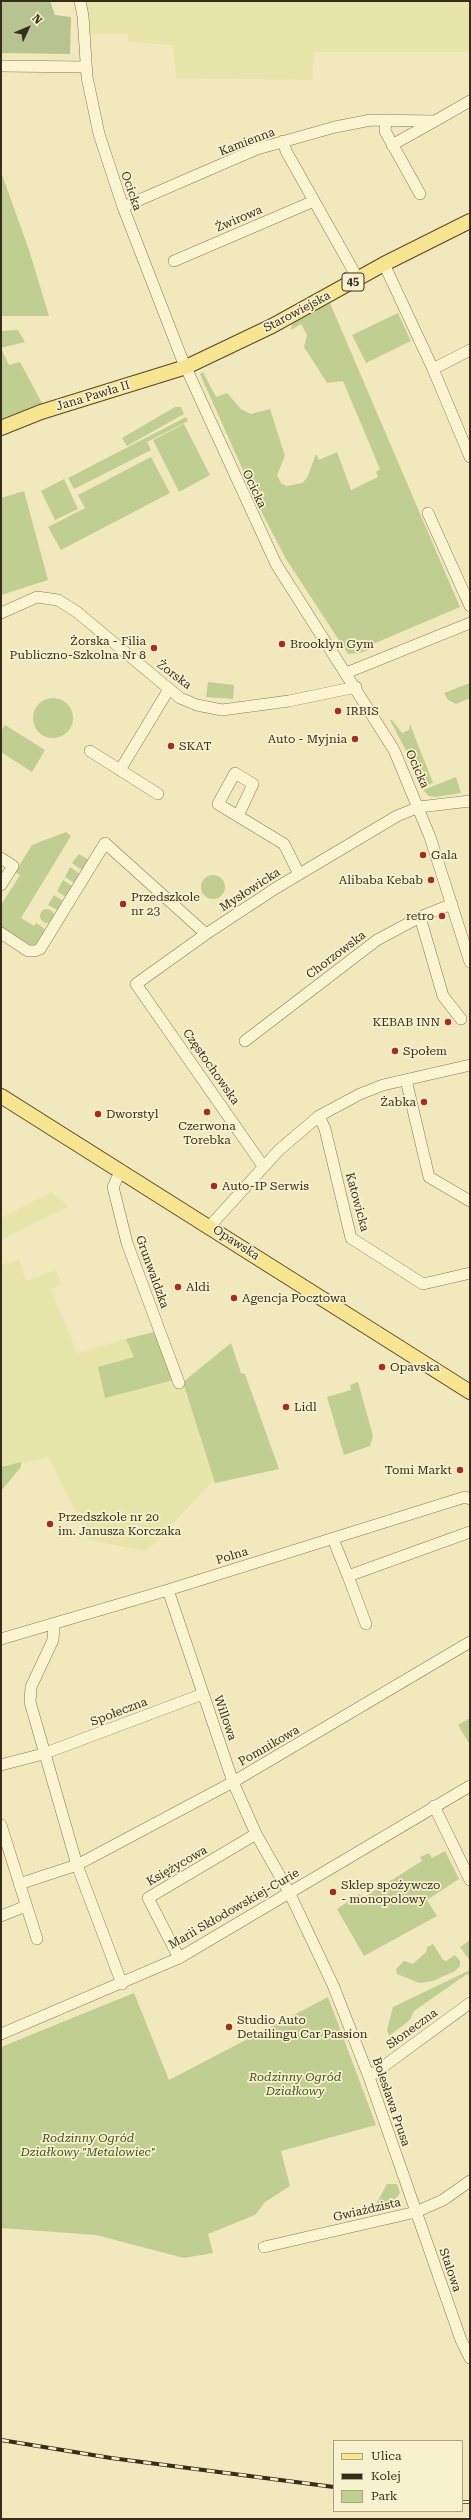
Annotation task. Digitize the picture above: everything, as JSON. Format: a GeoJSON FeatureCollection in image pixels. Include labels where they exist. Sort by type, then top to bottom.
{"type":"FeatureCollection","features":[{"type":"Feature","properties":{"kind":"main road","name":"Starowiejska"},"geometry":{"type":"LineString","coordinates":[[186,367],[272,326],[384,264],[470,221]]}},
{"type":"Feature","properties":{"kind":"main road","name":"Jana Pawła II"},"geometry":{"type":"LineString","coordinates":[[1,428],[56,407],[186,367]]}},
{"type":"Feature","properties":{"kind":"main road","name":"Opawska"},"geometry":{"type":"LineString","coordinates":[[1,1096],[210,1226],[470,1392]]}},
{"type":"Feature","properties":{"kind":"street","name":"Ocicka"},"geometry":{"type":"LineString","coordinates":[[80,1],[83,16],[86,67],[94,116],[123,207],[186,367],[234,477],[276,564],[356,687],[394,750],[419,807],[470,962]]}},
{"type":"Feature","properties":{"kind":"street"},"geometry":{"type":"LineString","coordinates":[[1,66],[86,67]]}},
{"type":"Feature","properties":{"kind":"street"},"geometry":{"type":"LineString","coordinates":[[392,145],[470,101]]}},
{"type":"Feature","properties":{"kind":"street","name":"Kamienna"},"geometry":{"type":"LineString","coordinates":[[123,207],[257,149],[283,141],[342,125],[371,120],[435,121]]}},
{"type":"Feature","properties":{"kind":"street"},"geometry":{"type":"LineString","coordinates":[[386,120],[385,131],[420,194]]}},
{"type":"Feature","properties":{"kind":"street"},"geometry":{"type":"LineString","coordinates":[[283,141],[286,151],[358,279]]}},
{"type":"Feature","properties":{"kind":"street","name":"Żwirowa"},"geometry":{"type":"LineString","coordinates":[[174,261],[314,201]]}},
{"type":"Feature","properties":{"kind":"street"},"geometry":{"type":"LineString","coordinates":[[384,264],[433,369],[470,457]]}},
{"type":"Feature","properties":{"kind":"street"},"geometry":{"type":"LineString","coordinates":[[433,369],[470,350]]}},
{"type":"Feature","properties":{"kind":"street"},"geometry":{"type":"LineString","coordinates":[[428,513],[466,585],[470,606]]}},
{"type":"Feature","properties":{"kind":"street","name":"Żorska"},"geometry":{"type":"LineString","coordinates":[[1,613],[37,597],[58,600],[77,612],[180,698],[196,705],[222,710],[289,701],[356,687]]}},
{"type":"Feature","properties":{"kind":"street"},"geometry":{"type":"LineString","coordinates":[[346,673],[470,623]]}},
{"type":"Feature","properties":{"kind":"street"},"geometry":{"type":"LineString","coordinates":[[120,770],[169,689]]}},
{"type":"Feature","properties":{"kind":"street"},"geometry":{"type":"LineString","coordinates":[[90,751],[158,794]]}},
{"type":"Feature","properties":{"kind":"street","name":"Mysłowicka"},"geometry":{"type":"LineString","coordinates":[[136,984],[206,934],[299,874],[391,819],[419,807],[470,801]]}},
{"type":"Feature","properties":{"kind":"street","name":"Mysłowicka"},"geometry":{"type":"LineString","coordinates":[[238,816],[284,844],[299,874]]}},
{"type":"Feature","properties":{"kind":"street"},"geometry":{"type":"LineString","coordinates":[[1,933],[28,951],[35,952],[40,949],[105,843],[206,934]]}},
{"type":"Feature","properties":{"kind":"street"},"geometry":{"type":"LineString","coordinates":[[1,858],[14,866],[1,885]]}},
{"type":"Feature","properties":{"kind":"street","name":"Chorzowska"},"geometry":{"type":"LineString","coordinates":[[245,1041],[377,940],[420,917],[452,904]]}},
{"type":"Feature","properties":{"kind":"street"},"geometry":{"type":"LineString","coordinates":[[420,917],[443,996],[461,1019]]}},
{"type":"Feature","properties":{"kind":"street","name":"Częstochowska"},"geometry":{"type":"LineString","coordinates":[[136,984],[264,1166]]}},
{"type":"Feature","properties":{"kind":"street"},"geometry":{"type":"LineString","coordinates":[[210,1226],[292,1137],[319,1116],[370,1090],[470,1064]]}},
{"type":"Feature","properties":{"kind":"street"},"geometry":{"type":"LineString","coordinates":[[406,1080],[429,1177],[470,1200]]}},
{"type":"Feature","properties":{"kind":"street","name":"Katowicka"},"geometry":{"type":"LineString","coordinates":[[319,1116],[325,1129],[351,1238],[423,1284],[470,1273]]}},
{"type":"Feature","properties":{"kind":"street","name":"Grunwaldzka"},"geometry":{"type":"LineString","coordinates":[[121,1170],[113,1186],[127,1243],[179,1383]]}},
{"type":"Feature","properties":{"kind":"street","name":"Polna"},"geometry":{"type":"LineString","coordinates":[[1,1639],[168,1590],[465,1497],[470,1499]]}},
{"type":"Feature","properties":{"kind":"street"},"geometry":{"type":"LineString","coordinates":[[348,1576],[470,1532]]}},
{"type":"Feature","properties":{"kind":"street"},"geometry":{"type":"LineString","coordinates":[[333,1539],[366,1624]]}},
{"type":"Feature","properties":{"kind":"street","name":"Willowa"},"geometry":{"type":"LineString","coordinates":[[168,1590],[233,1782],[256,1834],[289,1892]]}},
{"type":"Feature","properties":{"kind":"street"},"geometry":{"type":"LineString","coordinates":[[54,1624],[53,1640],[33,1679],[30,1695],[44,1754],[77,1864],[122,1984]]}},
{"type":"Feature","properties":{"kind":"street","name":"Pomnikowa"},"geometry":{"type":"LineString","coordinates":[[19,1884],[77,1864],[233,1782],[470,1642]]}},
{"type":"Feature","properties":{"kind":"street","name":"Społeczna"},"geometry":{"type":"LineString","coordinates":[[1,1765],[44,1754],[203,1694]]}},
{"type":"Feature","properties":{"kind":"street","name":"Marii Skłodowskiej-Curie"},"geometry":{"type":"LineString","coordinates":[[1,2034],[122,1984],[179,1958],[470,1786]]}},
{"type":"Feature","properties":{"kind":"street"},"geometry":{"type":"LineString","coordinates":[[434,1806],[470,1880]]}},
{"type":"Feature","properties":{"kind":"street"},"geometry":{"type":"LineString","coordinates":[[1,1825],[37,1939]]}},
{"type":"Feature","properties":{"kind":"street","name":"Księżycowa"},"geometry":{"type":"LineString","coordinates":[[179,1958],[148,1898],[256,1834]]}},
{"type":"Feature","properties":{"kind":"street","name":"Bolesława Prusa"},"geometry":{"type":"LineString","coordinates":[[289,1892],[333,1985],[369,2076],[416,2212]]}},
{"type":"Feature","properties":{"kind":"street"},"geometry":{"type":"LineString","coordinates":[[1,1916],[26,1906]]}},
{"type":"Feature","properties":{"kind":"street","name":"Słoneczna"},"geometry":{"type":"LineString","coordinates":[[369,2076],[470,2003]]}},
{"type":"Feature","properties":{"kind":"street","name":"Gwiaździsta"},"geometry":{"type":"LineString","coordinates":[[264,2247],[416,2212],[443,2200],[470,2181]]}},
{"type":"Feature","properties":{"kind":"street","name":"Stalowa"},"geometry":{"type":"LineString","coordinates":[[416,2212],[461,2340],[470,2358]]}},
{"type":"Feature","properties":{"kind":"shaded area"},"geometry":{"type":"Polygon","coordinates":[[[85,1],[470,1],[470,52],[314,52],[312,80],[176,78],[173,45],[128,42],[128,34],[89,34],[85,1]]]}},
{"type":"Feature","properties":{"kind":"shaded area"},"geometry":{"type":"Polygon","coordinates":[[[52,1192],[68,1207],[1,1240],[1,1218],[52,1192]]]}},
{"type":"Feature","properties":{"kind":"shaded area"},"geometry":{"type":"Polygon","coordinates":[[[19,1260],[26,1281],[56,1270],[61,1285],[51,1289],[77,1353],[126,1339],[183,1382],[214,1480],[147,1551],[89,1540],[48,1457],[1,1469],[1,1265],[19,1260]]]}},
{"type":"Feature","properties":{"kind":"green space"},"geometry":{"type":"Polygon","coordinates":[[[1,1],[50,1],[55,15],[71,17],[70,54],[1,53],[1,1]]]}},
{"type":"Feature","properties":{"kind":"green space"},"geometry":{"type":"Polygon","coordinates":[[[1,172],[29,250],[49,316],[1,316],[1,172]]]}},
{"type":"Feature","properties":{"kind":"green space"},"geometry":{"type":"Polygon","coordinates":[[[330,303],[460,607],[373,644],[374,648],[360,653],[348,654],[286,559],[263,515],[200,374],[203,372],[216,397],[227,393],[241,409],[251,414],[270,409],[285,456],[277,475],[281,483],[287,486],[302,483],[307,478],[316,454],[319,460],[337,452],[351,490],[378,477],[376,472],[380,469],[343,381],[327,383],[304,347],[307,335],[301,324],[291,330],[292,324],[330,303]]]}},
{"type":"Feature","properties":{"kind":"green space"},"geometry":{"type":"Polygon","coordinates":[[[398,313],[411,341],[366,363],[352,335],[398,313]]]}},
{"type":"Feature","properties":{"kind":"green space"},"geometry":{"type":"Polygon","coordinates":[[[18,330],[25,342],[1,348],[1,331],[18,330]]]}},
{"type":"Feature","properties":{"kind":"green space"},"geometry":{"type":"Polygon","coordinates":[[[1,348],[9,365],[20,362],[42,403],[1,420],[1,348]]]}},
{"type":"Feature","properties":{"kind":"green space"},"geometry":{"type":"Polygon","coordinates":[[[175,407],[181,407],[184,414],[127,446],[122,438],[175,407]]]}},
{"type":"Feature","properties":{"kind":"green space"},"geometry":{"type":"Polygon","coordinates":[[[186,417],[188,421],[147,442],[151,450],[74,489],[68,478],[186,417]]]}},
{"type":"Feature","properties":{"kind":"green space"},"geometry":{"type":"Polygon","coordinates":[[[184,424],[210,475],[179,492],[153,440],[184,424]]]}},
{"type":"Feature","properties":{"kind":"green space"},"geometry":{"type":"Polygon","coordinates":[[[151,457],[170,493],[61,550],[48,527],[85,508],[78,495],[151,457]]]}},
{"type":"Feature","properties":{"kind":"green space"},"geometry":{"type":"Polygon","coordinates":[[[64,479],[78,509],[55,520],[41,491],[64,479]]]}},
{"type":"Feature","properties":{"kind":"green space"},"geometry":{"type":"Polygon","coordinates":[[[24,491],[48,580],[1,595],[1,498],[24,491]]]}},
{"type":"Feature","properties":{"kind":"green space"},"geometry":{"type":"Polygon","coordinates":[[[208,682],[234,685],[233,699],[206,697],[208,682]]]}},
{"type":"Feature","properties":{"kind":"green space"},"geometry":{"type":"Polygon","coordinates":[[[470,683],[470,698],[456,704],[448,700],[444,693],[470,683]]]}},
{"type":"Feature","properties":{"kind":"green space"},"geometry":{"type":"Polygon","coordinates":[[[49,698],[57,698],[64,701],[70,707],[73,718],[70,729],[64,735],[57,738],[49,738],[42,735],[36,729],[33,722],[33,714],[36,707],[42,701],[49,698]]]}},
{"type":"Feature","properties":{"kind":"green space"},"geometry":{"type":"Polygon","coordinates":[[[390,720],[392,720],[402,733],[409,730],[410,724],[433,783],[422,787],[412,762],[390,720]]]}},
{"type":"Feature","properties":{"kind":"green space"},"geometry":{"type":"Polygon","coordinates":[[[5,725],[45,750],[32,772],[1,752],[1,731],[5,725]]]}},
{"type":"Feature","properties":{"kind":"green space"},"geometry":{"type":"Polygon","coordinates":[[[456,777],[461,793],[436,797],[429,796],[423,790],[456,777]]]}},
{"type":"Feature","properties":{"kind":"green space"},"geometry":{"type":"Polygon","coordinates":[[[66,832],[71,836],[21,918],[34,926],[36,923],[45,929],[36,944],[32,946],[1,927],[1,905],[20,875],[15,872],[32,845],[66,832]]]}},
{"type":"Feature","properties":{"kind":"green space"},"geometry":{"type":"Polygon","coordinates":[[[79,854],[89,860],[82,870],[72,863],[79,854]]]}},
{"type":"Feature","properties":{"kind":"green space"},"geometry":{"type":"Polygon","coordinates":[[[70,867],[80,874],[74,883],[65,877],[70,867]]]}},
{"type":"Feature","properties":{"kind":"green space"},"geometry":{"type":"Polygon","coordinates":[[[213,875],[222,878],[225,887],[222,896],[213,899],[204,896],[201,887],[204,878],[213,875]]]}},
{"type":"Feature","properties":{"kind":"green space"},"geometry":{"type":"Polygon","coordinates":[[[63,880],[72,886],[66,897],[57,891],[63,880]]]}},
{"type":"Feature","properties":{"kind":"green space"},"geometry":{"type":"Polygon","coordinates":[[[54,895],[63,901],[57,910],[48,905],[54,895]]]}},
{"type":"Feature","properties":{"kind":"green space"},"geometry":{"type":"Polygon","coordinates":[[[47,909],[52,911],[54,916],[52,921],[47,923],[42,921],[40,916],[42,911],[47,909]]]}},
{"type":"Feature","properties":{"kind":"green space"},"geometry":{"type":"Polygon","coordinates":[[[154,1332],[174,1380],[105,1398],[98,1367],[134,1357],[126,1339],[154,1332]]]}},
{"type":"Feature","properties":{"kind":"green space"},"geometry":{"type":"Polygon","coordinates":[[[231,1343],[241,1373],[245,1374],[279,1469],[215,1483],[183,1382],[231,1343]]]}},
{"type":"Feature","properties":{"kind":"green space"},"geometry":{"type":"Polygon","coordinates":[[[358,1382],[373,1436],[370,1446],[344,1455],[327,1397],[351,1390],[350,1385],[358,1382]]]}},
{"type":"Feature","properties":{"kind":"green space"},"geometry":{"type":"Polygon","coordinates":[[[21,1462],[21,1467],[1,1491],[1,1467],[21,1462]]]}},
{"type":"Feature","properties":{"kind":"green space"},"geometry":{"type":"Polygon","coordinates":[[[470,1718],[470,1745],[458,1725],[470,1718]]]}},
{"type":"Feature","properties":{"kind":"green space"},"geometry":{"type":"Polygon","coordinates":[[[445,1851],[459,1879],[427,1900],[437,1916],[364,1956],[337,1909],[359,1894],[363,1898],[422,1861],[420,1857],[429,1853],[432,1858],[445,1851]]]}},
{"type":"Feature","properties":{"kind":"green space"},"geometry":{"type":"Polygon","coordinates":[[[470,1940],[470,1961],[460,1947],[470,1940]]]}},
{"type":"Feature","properties":{"kind":"green space"},"geometry":{"type":"Polygon","coordinates":[[[433,1944],[443,1960],[446,1961],[455,1955],[460,1961],[460,1966],[455,1971],[433,1981],[419,1983],[397,1974],[396,1969],[404,1961],[413,1964],[426,1952],[427,1947],[433,1944]]]}},
{"type":"Feature","properties":{"kind":"green space"},"geometry":{"type":"Polygon","coordinates":[[[470,1970],[470,1976],[467,1974],[414,2011],[410,2020],[389,2036],[387,2030],[393,2007],[470,1970]]]}},
{"type":"Feature","properties":{"kind":"green space"},"geometry":{"type":"Polygon","coordinates":[[[134,1993],[169,2080],[328,1997],[376,2125],[281,2151],[290,2186],[265,2202],[255,2215],[208,2234],[213,2253],[184,2258],[96,2235],[1,2228],[1,2047],[134,1993]]]}},
{"type":"Feature","properties":{"kind":"green space"},"geometry":{"type":"Polygon","coordinates":[[[387,2184],[397,2184],[400,2193],[393,2202],[374,2208],[387,2184]]]}},
{"type":"Feature","properties":{"kind":"railway"},"geometry":{"type":"LineString","coordinates":[[1,2440],[111,2458],[333,2487]]}},
{"type":"Feature","properties":{"kind":"railway"},"geometry":{"type":"LineString","coordinates":[[463,2502],[470,2502]]}},
{"type":"Feature","properties":{"kind":"place","name":"Brooklyn Gym"},"geometry":{"type":"Point","coordinates":[282,644]}},
{"type":"Feature","properties":{"kind":"place","name":"Żorska - Filia Publiczno-Szkolna Nr 8"},"geometry":{"type":"Point","coordinates":[154,648]}},
{"type":"Feature","properties":{"kind":"place","name":"IRBIS"},"geometry":{"type":"Point","coordinates":[338,711]}},
{"type":"Feature","properties":{"kind":"place","name":"Auto - Myjnia"},"geometry":{"type":"Point","coordinates":[355,739]}},
{"type":"Feature","properties":{"kind":"place","name":"SKAT"},"geometry":{"type":"Point","coordinates":[171,746]}},
{"type":"Feature","properties":{"kind":"place","name":"Gala"},"geometry":{"type":"Point","coordinates":[423,855]}},
{"type":"Feature","properties":{"kind":"place","name":"Alibaba Kebab"},"geometry":{"type":"Point","coordinates":[431,880]}},
{"type":"Feature","properties":{"kind":"place","name":"Przedszkole nr 23"},"geometry":{"type":"Point","coordinates":[123,904]}},
{"type":"Feature","properties":{"kind":"place","name":"retro"},"geometry":{"type":"Point","coordinates":[442,916]}},
{"type":"Feature","properties":{"kind":"place","name":"KEBAB INN"},"geometry":{"type":"Point","coordinates":[448,1022]}},
{"type":"Feature","properties":{"kind":"place","name":"Społem"},"geometry":{"type":"Point","coordinates":[395,1051]}},
{"type":"Feature","properties":{"kind":"place","name":"Żabka"},"geometry":{"type":"Point","coordinates":[424,1102]}},
{"type":"Feature","properties":{"kind":"place","name":"Czerwona Torebka"},"geometry":{"type":"Point","coordinates":[207,1112]}},
{"type":"Feature","properties":{"kind":"place","name":"Dworstyl"},"geometry":{"type":"Point","coordinates":[98,1114]}},
{"type":"Feature","properties":{"kind":"place","name":"Auto-IP Serwis"},"geometry":{"type":"Point","coordinates":[214,1186]}},
{"type":"Feature","properties":{"kind":"place","name":"Aldi"},"geometry":{"type":"Point","coordinates":[178,1287]}},
{"type":"Feature","properties":{"kind":"place","name":"Agencja Pocztowa"},"geometry":{"type":"Point","coordinates":[234,1298]}},
{"type":"Feature","properties":{"kind":"place","name":"Opavska"},"geometry":{"type":"Point","coordinates":[382,1367]}},
{"type":"Feature","properties":{"kind":"place","name":"Lidl"},"geometry":{"type":"Point","coordinates":[286,1407]}},
{"type":"Feature","properties":{"kind":"place","name":"Tomi Markt"},"geometry":{"type":"Point","coordinates":[460,1470]}},
{"type":"Feature","properties":{"kind":"place","name":"Przedszkole nr 20 im. Janusza Korczaka"},"geometry":{"type":"Point","coordinates":[50,1524]}},
{"type":"Feature","properties":{"kind":"place","name":"Sklep spożywczo - monopolowy"},"geometry":{"type":"Point","coordinates":[333,1892]}},
{"type":"Feature","properties":{"kind":"place","name":"Studio Auto Detailingu Car Passion"},"geometry":{"type":"Point","coordinates":[229,2027]}},
{"type":"Feature","properties":{"kind":"park label","name":"Rodzinny Ogród Działkowy"},"geometry":{"type":"Point","coordinates":[295,2084]}},
{"type":"Feature","properties":{"kind":"park label","name":"Rodzinny Ogród Działkowy \"Metalowiec\""},"geometry":{"type":"Point","coordinates":[88,2145]}}]}
